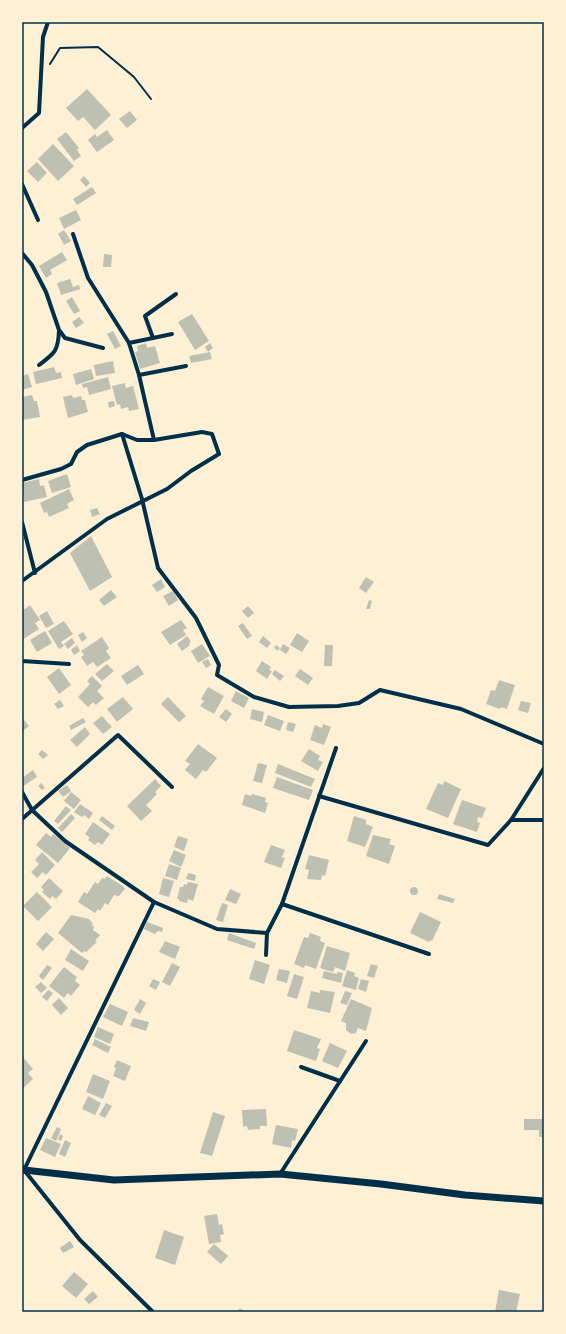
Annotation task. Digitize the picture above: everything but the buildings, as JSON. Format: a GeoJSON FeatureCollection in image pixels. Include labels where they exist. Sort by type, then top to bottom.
{"type":"FeatureCollection","features":[{"type":"Feature","properties":{"kind":"street"},"geometry":{"type":"LineString","coordinates":[[22,128],[39,113],[43,38],[48,22]]}},
{"type":"Feature","properties":{"kind":"street"},"geometry":{"type":"LineString","coordinates":[[22,184],[38,220]]}},
{"type":"Feature","properties":{"kind":"street"},"geometry":{"type":"LineString","coordinates":[[74,234],[88,278],[129,342],[139,375],[154,440]]}},
{"type":"Feature","properties":{"kind":"street"},"geometry":{"type":"LineString","coordinates":[[22,253],[32,265],[46,292],[59,330],[65,338],[104,348]]}},
{"type":"Feature","properties":{"kind":"street"},"geometry":{"type":"LineString","coordinates":[[153,338],[145,316],[176,294]]}},
{"type":"Feature","properties":{"kind":"street"},"geometry":{"type":"LineString","coordinates":[[39,364],[55,353],[59,330]]}},
{"type":"Feature","properties":{"kind":"street"},"geometry":{"type":"LineString","coordinates":[[129,342],[172,334]]}},
{"type":"Feature","properties":{"kind":"street"},"geometry":{"type":"LineString","coordinates":[[139,375],[186,366]]}},
{"type":"Feature","properties":{"kind":"street"},"geometry":{"type":"LineString","coordinates":[[22,480],[61,469],[71,464],[77,452],[86,445],[122,434],[137,440],[154,440],[202,432],[212,434],[219,454],[191,471],[167,489],[107,519],[22,581]]}},
{"type":"Feature","properties":{"kind":"street"},"geometry":{"type":"LineString","coordinates":[[122,434],[143,501],[158,568],[196,618],[219,665],[217,675],[254,697],[290,708],[338,706],[359,703],[380,690],[461,709],[544,744]]}},
{"type":"Feature","properties":{"kind":"street"},"geometry":{"type":"LineString","coordinates":[[22,522],[35,573]]}},
{"type":"Feature","properties":{"kind":"street"},"geometry":{"type":"LineString","coordinates":[[22,661],[68,664]]}},
{"type":"Feature","properties":{"kind":"street"},"geometry":{"type":"LineString","coordinates":[[22,819],[118,735],[172,787]]}},
{"type":"Feature","properties":{"kind":"street"},"geometry":{"type":"LineString","coordinates":[[266,955],[267,933],[282,904],[336,748]]}},
{"type":"Feature","properties":{"kind":"street"},"geometry":{"type":"LineString","coordinates":[[319,796],[488,846],[511,820],[544,768]]}},
{"type":"Feature","properties":{"kind":"street"},"geometry":{"type":"LineString","coordinates":[[22,792],[32,810],[65,841],[154,902],[217,929],[267,933]]}},
{"type":"Feature","properties":{"kind":"street"},"geometry":{"type":"LineString","coordinates":[[511,820],[544,820]]}},
{"type":"Feature","properties":{"kind":"street"},"geometry":{"type":"LineString","coordinates":[[23,1169],[154,902]]}},
{"type":"Feature","properties":{"kind":"street"},"geometry":{"type":"LineString","coordinates":[[282,904],[429,954]]}},
{"type":"Feature","properties":{"kind":"street"},"geometry":{"type":"LineString","coordinates":[[280,1174],[366,1041]]}},
{"type":"Feature","properties":{"kind":"street"},"geometry":{"type":"LineString","coordinates":[[301,1067],[340,1081]]}},
{"type":"Feature","properties":{"kind":"street"},"geometry":{"type":"LineString","coordinates":[[23,1169],[114,1180],[280,1174],[381,1184],[465,1195],[544,1201]]}},
{"type":"Feature","properties":{"kind":"street"},"geometry":{"type":"LineString","coordinates":[[23,1169],[80,1240],[153,1312]]}},
{"type":"Feature","properties":{"kind":"path"},"geometry":{"type":"LineString","coordinates":[[41,77],[60,48],[98,47],[134,77],[150,100]]}}]}
